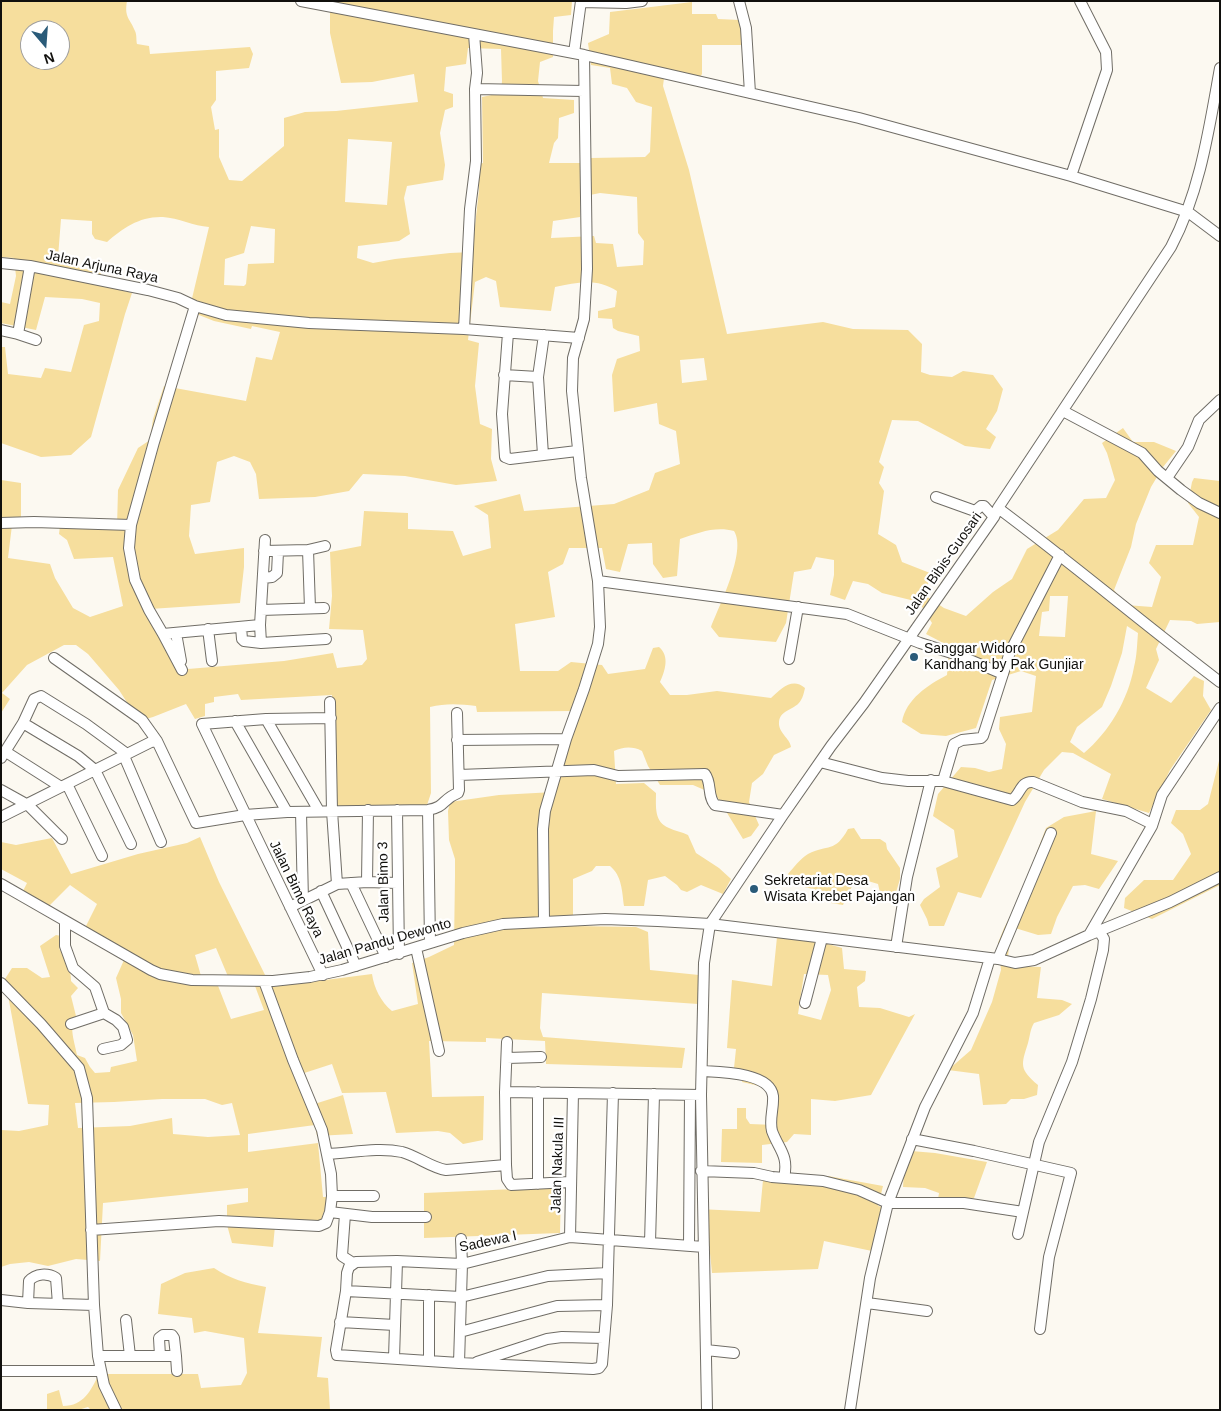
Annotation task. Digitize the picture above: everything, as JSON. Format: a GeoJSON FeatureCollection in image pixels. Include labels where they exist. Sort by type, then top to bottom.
{"type":"FeatureCollection","features":[{"type":"Feature","properties":{"kind":"street"},"geometry":{"type":"LineString","coordinates":[[301,1],[579,54],[859,118],[1071,176],[1188,212],[1220,236]]}},
{"type":"Feature","properties":{"kind":"street"},"geometry":{"type":"LineString","coordinates":[[544,921],[544,819],[566,738],[598,644],[600,627],[598,581],[577,451],[572,391],[573,358],[584,319],[587,269],[584,91],[579,54],[581,1],[626,4],[642,1]]}},
{"type":"Feature","properties":{"kind":"street"},"geometry":{"type":"LineString","coordinates":[[739,1],[746,28],[750,93]]}},
{"type":"Feature","properties":{"kind":"street"},"geometry":{"type":"LineString","coordinates":[[1071,176],[1107,70],[1106,52],[1080,1]]}},
{"type":"Feature","properties":{"kind":"street"},"geometry":{"type":"LineString","coordinates":[[464,329],[470,210],[476,161],[475,89],[477,73],[474,34]]}},
{"type":"Feature","properties":{"kind":"street","name":"Jalan Bibis-Guosari"},"geometry":{"type":"LineString","coordinates":[[710,924],[783,815],[864,703],[996,513],[1171,247],[1188,212],[1196,187],[1218,90],[1220,68]]}},
{"type":"Feature","properties":{"kind":"street"},"geometry":{"type":"LineString","coordinates":[[475,89],[584,91]]}},
{"type":"Feature","properties":{"kind":"street","name":"Jalan Arjuna Raya"},"geometry":{"type":"LineString","coordinates":[[1,263],[30,266],[165,294],[195,306],[226,315],[277,320],[464,329],[579,338]]}},
{"type":"Feature","properties":{"kind":"street"},"geometry":{"type":"LineString","coordinates":[[18,334],[30,266]]}},
{"type":"Feature","properties":{"kind":"street"},"geometry":{"type":"LineString","coordinates":[[176,632],[182,670],[149,610],[136,580],[129,548],[131,525],[166,399],[195,306]]}},
{"type":"Feature","properties":{"kind":"street"},"geometry":{"type":"LineString","coordinates":[[1,330],[36,340]]}},
{"type":"Feature","properties":{"kind":"street"},"geometry":{"type":"LineString","coordinates":[[508,333],[502,414],[505,457],[510,459],[577,451]]}},
{"type":"Feature","properties":{"kind":"street"},"geometry":{"type":"LineString","coordinates":[[544,336],[538,377],[544,456]]}},
{"type":"Feature","properties":{"kind":"street"},"geometry":{"type":"LineString","coordinates":[[504,375],[538,377]]}},
{"type":"Feature","properties":{"kind":"street"},"geometry":{"type":"LineString","coordinates":[[1167,478],[1188,447],[1199,420],[1220,400]]}},
{"type":"Feature","properties":{"kind":"street"},"geometry":{"type":"LineString","coordinates":[[1063,412],[1142,453],[1158,471],[1199,503],[1220,513]]}},
{"type":"Feature","properties":{"kind":"street"},"geometry":{"type":"LineString","coordinates":[[936,497],[975,511],[984,506],[996,513],[1060,555],[1160,637],[1220,682]]}},
{"type":"Feature","properties":{"kind":"street"},"geometry":{"type":"LineString","coordinates":[[1,523],[44,522],[131,525]]}},
{"type":"Feature","properties":{"kind":"street"},"geometry":{"type":"LineString","coordinates":[[261,643],[260,625],[265,540]]}},
{"type":"Feature","properties":{"kind":"street"},"geometry":{"type":"LineString","coordinates":[[264,551],[308,550],[325,546]]}},
{"type":"Feature","properties":{"kind":"street"},"geometry":{"type":"LineString","coordinates":[[308,550],[310,608]]}},
{"type":"Feature","properties":{"kind":"street"},"geometry":{"type":"LineString","coordinates":[[263,578],[272,577],[277,573],[278,552]]}},
{"type":"Feature","properties":{"kind":"street"},"geometry":{"type":"LineString","coordinates":[[943,781],[954,744],[983,736],[1010,652],[1060,555]]}},
{"type":"Feature","properties":{"kind":"street"},"geometry":{"type":"LineString","coordinates":[[598,581],[848,614],[1003,674]]}},
{"type":"Feature","properties":{"kind":"street"},"geometry":{"type":"LineString","coordinates":[[789,659],[791,638],[795,628],[798,607]]}},
{"type":"Feature","properties":{"kind":"street"},"geometry":{"type":"LineString","coordinates":[[261,610],[324,608]]}},
{"type":"Feature","properties":{"kind":"street"},"geometry":{"type":"LineString","coordinates":[[163,634],[260,625]]}},
{"type":"Feature","properties":{"kind":"street"},"geometry":{"type":"LineString","coordinates":[[241,627],[243,640],[246,642],[261,643],[326,639]]}},
{"type":"Feature","properties":{"kind":"street"},"geometry":{"type":"LineString","coordinates":[[208,629],[212,662]]}},
{"type":"Feature","properties":{"kind":"street"},"geometry":{"type":"LineString","coordinates":[[54,658],[142,720],[157,741],[196,823],[245,815],[287,812],[428,810],[440,807],[448,797],[458,793],[459,790],[457,713]]}},
{"type":"Feature","properties":{"kind":"street"},"geometry":{"type":"LineString","coordinates":[[102,856],[64,786],[4,755],[37,696],[42,696],[86,724],[125,755],[161,842]]}},
{"type":"Feature","properties":{"kind":"street"},"geometry":{"type":"LineString","coordinates":[[330,702],[332,811],[336,884]]}},
{"type":"Feature","properties":{"kind":"street"},"geometry":{"type":"LineString","coordinates":[[1089,935],[1152,824],[1162,795],[1220,708]]}},
{"type":"Feature","properties":{"kind":"street"},"geometry":{"type":"LineString","coordinates":[[287,812],[235,721],[331,718]]}},
{"type":"Feature","properties":{"kind":"street"},"geometry":{"type":"LineString","coordinates":[[266,719],[319,811]]}},
{"type":"Feature","properties":{"kind":"street","name":"Jalan Bimo Raya"},"geometry":{"type":"LineString","coordinates":[[235,721],[202,724],[323,975]]}},
{"type":"Feature","properties":{"kind":"street"},"geometry":{"type":"LineString","coordinates":[[23,723],[78,756],[95,770],[131,844]]}},
{"type":"Feature","properties":{"kind":"street"},"geometry":{"type":"LineString","coordinates":[[457,740],[566,738]]}},
{"type":"Feature","properties":{"kind":"street"},"geometry":{"type":"LineString","coordinates":[[1,818],[150,742],[157,741]]}},
{"type":"Feature","properties":{"kind":"street"},"geometry":{"type":"LineString","coordinates":[[820,762],[882,778],[908,781],[943,781],[1012,800],[1017,796],[1024,783],[1032,782],[1082,802],[1126,811],[1152,824]]}},
{"type":"Feature","properties":{"kind":"street"},"geometry":{"type":"LineString","coordinates":[[459,774],[600,770],[610,775],[618,776],[705,774],[709,780],[711,799],[715,805],[783,815]]}},
{"type":"Feature","properties":{"kind":"street"},"geometry":{"type":"LineString","coordinates":[[896,947],[907,877],[931,780]]}},
{"type":"Feature","properties":{"kind":"street"},"geometry":{"type":"LineString","coordinates":[[1,790],[28,804],[62,839]]}},
{"type":"Feature","properties":{"kind":"street"},"geometry":{"type":"LineString","coordinates":[[367,882],[368,810]]}},
{"type":"Feature","properties":{"kind":"street","name":"Jalan Bimo 3"},"geometry":{"type":"LineString","coordinates":[[397,810],[398,954]]}},
{"type":"Feature","properties":{"kind":"street"},"geometry":{"type":"LineString","coordinates":[[428,810],[430,943]]}},
{"type":"Feature","properties":{"kind":"street"},"geometry":{"type":"LineString","coordinates":[[301,812],[303,900]]}},
{"type":"Feature","properties":{"kind":"street"},"geometry":{"type":"LineString","coordinates":[[850,1410],[870,1278],[888,1203],[925,1107],[972,1013],[994,959],[1051,833]]}},
{"type":"Feature","properties":{"kind":"street","name":"Jalan Pandu Dewonto"},"geometry":{"type":"LineString","coordinates":[[1,884],[160,974],[192,980],[264,981],[323,975],[430,943],[503,924],[625,919],[710,924],[1026,963],[1170,902],[1220,877]]}},
{"type":"Feature","properties":{"kind":"street"},"geometry":{"type":"LineString","coordinates":[[290,907],[336,884],[397,882]]}},
{"type":"Feature","properties":{"kind":"street"},"geometry":{"type":"LineString","coordinates":[[351,883],[386,957]]}},
{"type":"Feature","properties":{"kind":"street"},"geometry":{"type":"LineString","coordinates":[[321,891],[356,966]]}},
{"type":"Feature","properties":{"kind":"street"},"geometry":{"type":"LineString","coordinates":[[65,921],[64,936],[68,956],[76,971],[95,987],[104,1013],[123,1027],[127,1038],[126,1042],[121,1045],[103,1049]]}},
{"type":"Feature","properties":{"kind":"street"},"geometry":{"type":"LineString","coordinates":[[707,1410],[700,1095],[704,963],[710,924]]}},
{"type":"Feature","properties":{"kind":"street"},"geometry":{"type":"LineString","coordinates":[[1018,1234],[1033,1164],[1072,1062],[1091,999],[1103,950],[1104,938],[1099,931]]}},
{"type":"Feature","properties":{"kind":"street"},"geometry":{"type":"LineString","coordinates":[[805,1003],[822,938]]}},
{"type":"Feature","properties":{"kind":"street"},"geometry":{"type":"LineString","coordinates":[[416,948],[440,1050]]}},
{"type":"Feature","properties":{"kind":"street"},"geometry":{"type":"LineString","coordinates":[[92,1230],[218,1221],[319,1226],[326,1223],[330,1212],[332,1196],[322,1130],[293,1060],[264,981]]}},
{"type":"Feature","properties":{"kind":"street"},"geometry":{"type":"LineString","coordinates":[[1,983],[41,1024],[79,1068],[87,1098],[94,1305],[98,1356],[104,1385],[116,1410]]}},
{"type":"Feature","properties":{"kind":"street"},"geometry":{"type":"LineString","coordinates":[[71,1024],[104,1013]]}},
{"type":"Feature","properties":{"kind":"street"},"geometry":{"type":"LineString","coordinates":[[507,1042],[505,1092],[508,1184],[570,1182]]}},
{"type":"Feature","properties":{"kind":"street"},"geometry":{"type":"LineString","coordinates":[[506,1058],[541,1058]]}},
{"type":"Feature","properties":{"kind":"street"},"geometry":{"type":"LineString","coordinates":[[702,1070],[734,1073],[761,1081],[769,1087],[772,1096],[772,1131],[786,1162],[784,1178]]}},
{"type":"Feature","properties":{"kind":"street"},"geometry":{"type":"LineString","coordinates":[[505,1092],[700,1095]]}},
{"type":"Feature","properties":{"kind":"street"},"geometry":{"type":"LineString","coordinates":[[538,1092],[538,1184]]}},
{"type":"Feature","properties":{"kind":"street","name":"Jalan Nakula III"},"geometry":{"type":"LineString","coordinates":[[570,1237],[570,1182],[574,1093]]}},
{"type":"Feature","properties":{"kind":"street"},"geometry":{"type":"LineString","coordinates":[[345,1214],[342,1256],[353,1263],[347,1273],[346,1291],[336,1350],[338,1356],[597,1369],[602,1364],[607,1305],[613,1093]]}},
{"type":"Feature","properties":{"kind":"street"},"geometry":{"type":"LineString","coordinates":[[650,1243],[654,1094]]}},
{"type":"Feature","properties":{"kind":"street"},"geometry":{"type":"LineString","coordinates":[[689,1246],[690,1095]]}},
{"type":"Feature","properties":{"kind":"street"},"geometry":{"type":"LineString","coordinates":[[912,1139],[974,1150],[1072,1173],[1049,1257],[1040,1329]]}},
{"type":"Feature","properties":{"kind":"street"},"geometry":{"type":"LineString","coordinates":[[327,1154],[394,1151],[413,1156],[446,1170],[506,1165]]}},
{"type":"Feature","properties":{"kind":"street"},"geometry":{"type":"LineString","coordinates":[[701,1171],[754,1173],[844,1185],[888,1203],[964,1203],[1023,1212]]}},
{"type":"Feature","properties":{"kind":"street"},"geometry":{"type":"LineString","coordinates":[[332,1196],[374,1196]]}},
{"type":"Feature","properties":{"kind":"street"},"geometry":{"type":"LineString","coordinates":[[330,1212],[372,1217],[426,1217]]}},
{"type":"Feature","properties":{"kind":"street"},"geometry":{"type":"LineString","coordinates":[[689,1221],[704,1221]]}},
{"type":"Feature","properties":{"kind":"street","name":"Sadewa I"},"geometry":{"type":"LineString","coordinates":[[353,1263],[360,1261],[397,1261],[462,1264],[570,1237],[704,1247]]}},
{"type":"Feature","properties":{"kind":"street"},"geometry":{"type":"LineString","coordinates":[[458,1363],[462,1264],[461,1239]]}},
{"type":"Feature","properties":{"kind":"street"},"geometry":{"type":"LineString","coordinates":[[394,1358],[397,1261]]}},
{"type":"Feature","properties":{"kind":"street"},"geometry":{"type":"LineString","coordinates":[[346,1291],[461,1297],[548,1276],[608,1273]]}},
{"type":"Feature","properties":{"kind":"street"},"geometry":{"type":"LineString","coordinates":[[28,1303],[29,1281],[33,1277],[41,1275],[54,1276],[56,1278],[58,1304]]}},
{"type":"Feature","properties":{"kind":"street"},"geometry":{"type":"LineString","coordinates":[[429,1295],[429,1361]]}},
{"type":"Feature","properties":{"kind":"street"},"geometry":{"type":"LineString","coordinates":[[1,1300],[28,1303],[94,1305]]}},
{"type":"Feature","properties":{"kind":"street"},"geometry":{"type":"LineString","coordinates":[[867,1303],[927,1311]]}},
{"type":"Feature","properties":{"kind":"street"},"geometry":{"type":"LineString","coordinates":[[460,1332],[557,1306],[607,1305]]}},
{"type":"Feature","properties":{"kind":"street"},"geometry":{"type":"LineString","coordinates":[[126,1320],[130,1356]]}},
{"type":"Feature","properties":{"kind":"street"},"geometry":{"type":"LineString","coordinates":[[340,1322],[395,1325]]}},
{"type":"Feature","properties":{"kind":"street"},"geometry":{"type":"LineString","coordinates":[[160,1356],[159,1339],[167,1334],[172,1335],[174,1338],[177,1371]]}},
{"type":"Feature","properties":{"kind":"street"},"geometry":{"type":"LineString","coordinates":[[474,1364],[482,1359],[547,1338],[604,1338]]}},
{"type":"Feature","properties":{"kind":"street"},"geometry":{"type":"LineString","coordinates":[[706,1350],[734,1353]]}},
{"type":"Feature","properties":{"kind":"street"},"geometry":{"type":"LineString","coordinates":[[98,1356],[176,1356]]}},
{"type":"Feature","properties":{"kind":"street"},"geometry":{"type":"LineString","coordinates":[[1,1372],[101,1371]]}},
{"type":"Feature","properties":{"kind":"shaded area"},"geometry":{"type":"Polygon","coordinates":[[[1,1],[127,1],[127,15],[136,33],[137,44],[149,46],[150,54],[250,47],[253,54],[249,68],[216,71],[216,100],[211,107],[215,130],[219,129],[219,157],[229,180],[242,181],[284,146],[284,118],[305,112],[336,111],[418,102],[414,74],[372,82],[341,83],[330,33],[330,1],[572,1],[571,15],[554,17],[553,57],[540,62],[538,81],[543,98],[574,100],[574,113],[559,118],[558,138],[554,143],[549,163],[590,163],[591,158],[645,157],[650,152],[652,107],[636,102],[627,88],[612,84],[610,68],[591,65],[588,43],[609,34],[610,12],[692,2],[692,14],[716,14],[718,19],[740,20],[742,45],[702,45],[702,74],[694,86],[664,78],[663,86],[689,170],[727,334],[823,322],[853,329],[908,330],[922,344],[921,372],[930,375],[952,377],[963,371],[993,375],[1003,389],[997,411],[986,429],[996,437],[990,449],[965,446],[918,421],[892,420],[879,462],[884,467],[879,483],[884,491],[878,534],[896,545],[902,562],[930,573],[926,596],[944,608],[966,616],[993,592],[1012,579],[1027,549],[1058,530],[1084,499],[1106,498],[1115,480],[1102,443],[1123,428],[1133,442],[1154,442],[1176,451],[1163,467],[1151,487],[1136,524],[1131,547],[1114,590],[1126,605],[1152,607],[1161,577],[1149,563],[1156,545],[1193,545],[1199,517],[1188,503],[1194,478],[1220,481],[1220,622],[1197,624],[1191,621],[1170,620],[1156,649],[1159,660],[1146,688],[1171,703],[1194,676],[1204,681],[1203,696],[1211,710],[1170,770],[1149,813],[1102,799],[1111,774],[1073,753],[1062,752],[1044,770],[1025,802],[981,898],[958,892],[944,926],[929,926],[920,905],[924,899],[940,887],[936,868],[958,857],[954,830],[933,816],[938,794],[961,767],[989,772],[1002,769],[1006,744],[999,729],[1000,717],[1032,712],[1036,676],[1021,671],[992,680],[976,728],[946,736],[921,734],[902,722],[904,714],[908,706],[919,694],[947,675],[949,646],[926,634],[932,623],[919,602],[882,593],[868,584],[853,581],[845,600],[830,595],[834,575],[834,560],[816,557],[811,569],[794,572],[786,623],[776,642],[719,637],[711,627],[735,565],[737,540],[734,531],[713,530],[680,539],[677,576],[663,578],[653,564],[652,543],[628,544],[620,572],[606,569],[602,548],[569,548],[563,564],[548,572],[555,617],[515,624],[520,671],[558,671],[571,662],[602,665],[608,674],[645,669],[653,648],[659,647],[665,659],[665,668],[660,682],[670,695],[717,691],[771,698],[791,684],[800,685],[805,688],[799,703],[782,714],[779,722],[780,729],[791,747],[774,755],[763,774],[752,783],[749,802],[759,825],[751,836],[743,839],[716,795],[693,785],[660,785],[648,766],[642,751],[628,748],[614,751],[616,784],[644,783],[656,793],[657,814],[661,822],[669,828],[688,835],[696,853],[719,868],[731,879],[723,894],[701,885],[687,892],[681,890],[665,876],[648,880],[644,906],[624,906],[621,884],[617,874],[610,866],[596,866],[592,871],[573,879],[573,926],[636,927],[648,932],[650,970],[699,975],[698,1004],[542,993],[540,1028],[543,1037],[685,1048],[682,1068],[546,1064],[545,1041],[486,1038],[486,1042],[429,1041],[432,1097],[484,1096],[483,1140],[463,1144],[450,1133],[438,1131],[396,1133],[386,1092],[342,1093],[332,1064],[295,1076],[308,1106],[343,1095],[353,1134],[317,1136],[315,1125],[248,1134],[248,1152],[318,1143],[323,1197],[329,1197],[321,1220],[320,1230],[275,1226],[273,1247],[232,1243],[227,1225],[227,1205],[248,1202],[248,1188],[103,1203],[100,1261],[76,1259],[48,1266],[29,1262],[1,1267],[1,1130],[19,1131],[48,1125],[49,1105],[28,1104],[5,979],[12,968],[27,968],[42,978],[50,977],[40,946],[56,935],[67,937],[59,949],[65,956],[68,964],[71,981],[78,988],[71,996],[76,1016],[72,1030],[77,1055],[85,1058],[95,1073],[110,1072],[111,1067],[137,1061],[133,1035],[121,1013],[121,999],[116,978],[124,960],[81,936],[97,904],[70,885],[48,907],[23,891],[27,883],[1,869],[1,842],[16,845],[52,838],[71,874],[138,854],[187,843],[200,837],[219,882],[271,987],[372,974],[379,994],[392,1011],[418,1004],[412,963],[454,945],[455,859],[449,840],[448,811],[450,802],[499,795],[554,792],[572,711],[477,712],[476,706],[459,704],[430,707],[431,793],[427,805],[336,807],[332,695],[241,700],[238,694],[214,697],[214,702],[205,704],[205,716],[195,719],[186,704],[139,721],[119,690],[88,654],[76,645],[64,645],[27,665],[2,693],[10,699],[1,713],[1,480],[21,483],[21,517],[13,517],[8,558],[50,564],[55,578],[73,608],[90,617],[123,606],[113,557],[74,559],[67,540],[59,534],[60,526],[117,527],[118,490],[138,448],[150,440],[153,419],[164,386],[246,401],[256,357],[272,360],[280,332],[252,326],[251,329],[214,321],[189,311],[209,227],[169,218],[155,217],[132,224],[107,242],[95,239],[92,234],[92,221],[61,219],[58,257],[74,258],[80,269],[102,270],[97,284],[132,293],[91,437],[71,455],[41,457],[1,443],[1,347],[5,347],[8,374],[41,378],[45,368],[71,372],[84,325],[99,321],[100,303],[82,299],[45,297],[36,330],[1,323],[1,302],[10,304],[16,276],[14,258],[1,257],[1,1]],[[468,48],[466,64],[446,67],[444,91],[453,94],[453,107],[445,110],[440,133],[445,165],[443,180],[407,186],[404,198],[410,234],[399,241],[358,246],[357,258],[373,263],[395,259],[472,252],[479,190],[479,164],[483,163],[482,97],[501,93],[501,49],[468,48]],[[348,139],[345,202],[387,205],[392,142],[348,139]],[[600,193],[580,197],[580,217],[553,221],[551,238],[594,236],[596,243],[613,244],[617,267],[643,265],[644,241],[638,233],[637,197],[600,193]],[[251,226],[244,253],[225,259],[224,285],[244,286],[246,284],[248,264],[274,263],[275,229],[251,226]],[[486,277],[475,282],[468,340],[479,343],[475,386],[480,424],[492,429],[491,459],[497,481],[456,485],[405,476],[363,474],[349,491],[315,497],[259,499],[256,474],[250,462],[234,456],[217,462],[210,502],[191,505],[189,536],[195,554],[244,548],[240,603],[150,609],[176,670],[284,661],[333,653],[337,668],[362,665],[367,659],[363,630],[329,629],[332,596],[330,552],[361,546],[364,511],[408,513],[408,529],[453,531],[463,556],[491,548],[488,515],[474,506],[520,494],[524,511],[614,504],[649,490],[655,473],[680,464],[676,431],[659,424],[657,403],[614,412],[612,375],[617,359],[640,351],[639,336],[613,328],[612,319],[598,318],[598,311],[615,307],[617,291],[602,284],[587,282],[572,284],[555,287],[551,311],[500,307],[496,281],[486,277]],[[704,358],[680,360],[682,383],[707,380],[704,358]],[[1050,596],[1049,611],[1042,612],[1039,636],[1065,637],[1068,596],[1050,596]],[[1127,626],[1122,653],[1102,707],[1077,727],[1070,742],[1084,753],[1109,725],[1127,691],[1135,663],[1138,633],[1127,626]],[[216,948],[195,955],[201,976],[215,978],[231,1019],[264,1010],[255,986],[232,986],[216,948]],[[205,1099],[75,1103],[78,1128],[130,1126],[172,1118],[173,1134],[208,1137],[240,1135],[232,1103],[222,1105],[205,1099]]]}},
{"type":"Feature","properties":{"kind":"shaded area"},"geometry":{"type":"Polygon","coordinates":[[[1220,757],[1220,885],[1152,919],[1124,908],[1125,898],[1144,880],[1173,880],[1191,854],[1183,834],[1171,823],[1176,810],[1200,810],[1208,804],[1220,757]]]}},
{"type":"Feature","properties":{"kind":"shaded area"},"geometry":{"type":"Polygon","coordinates":[[[1096,811],[1091,854],[1118,861],[1099,889],[1085,885],[1073,886],[1057,917],[1051,934],[1038,935],[1015,928],[1010,938],[1007,966],[1041,967],[1037,998],[1062,1000],[1072,1004],[1059,1015],[1034,1023],[1032,1028],[1023,1066],[1027,1075],[1038,1085],[1037,1095],[1024,1099],[1011,1099],[1006,1104],[983,1105],[979,1074],[948,1070],[971,1050],[992,1002],[1001,970],[998,943],[1017,904],[1046,828],[1064,817],[1096,811]]]}},
{"type":"Feature","properties":{"kind":"shaded area"},"geometry":{"type":"Polygon","coordinates":[[[854,828],[861,839],[880,839],[886,843],[887,849],[900,868],[900,879],[894,899],[881,897],[878,884],[858,878],[854,882],[843,905],[831,903],[827,897],[817,890],[796,885],[791,880],[788,874],[802,858],[815,851],[835,845],[848,829],[854,828]]]}},
{"type":"Feature","properties":{"kind":"shaded area"},"geometry":{"type":"Polygon","coordinates":[[[777,937],[828,944],[842,948],[844,969],[866,971],[865,981],[857,987],[859,1007],[880,1008],[909,1017],[915,1014],[871,1095],[835,1101],[811,1099],[811,1135],[794,1134],[787,1142],[762,1145],[762,1163],[721,1162],[722,1129],[737,1129],[737,1108],[746,1108],[746,1118],[750,1124],[775,1125],[776,1090],[742,1082],[742,1071],[734,1068],[736,1049],[727,1048],[732,980],[772,986],[777,937]],[[804,974],[798,1014],[821,1020],[831,990],[828,975],[804,974]]]}},
{"type":"Feature","properties":{"kind":"shaded area"},"geometry":{"type":"Polygon","coordinates":[[[911,1151],[987,1162],[974,1198],[938,1199],[939,1193],[925,1188],[903,1187],[904,1172],[911,1151]]]}},
{"type":"Feature","properties":{"kind":"shaded area"},"geometry":{"type":"Polygon","coordinates":[[[828,1176],[883,1186],[878,1206],[883,1207],[872,1251],[824,1241],[818,1269],[712,1273],[710,1253],[699,1252],[699,1209],[760,1212],[763,1180],[826,1187],[828,1176]]]}},
{"type":"Feature","properties":{"kind":"shaded area"},"geometry":{"type":"Polygon","coordinates":[[[561,1187],[560,1233],[424,1238],[424,1193],[561,1187]]]}},
{"type":"Feature","properties":{"kind":"shaded area"},"geometry":{"type":"Polygon","coordinates":[[[214,1268],[238,1280],[266,1287],[258,1333],[322,1337],[317,1377],[328,1378],[330,1410],[91,1410],[88,1407],[78,1410],[47,1410],[47,1394],[59,1390],[63,1406],[76,1403],[82,1400],[90,1391],[99,1374],[198,1374],[201,1388],[241,1385],[247,1373],[244,1338],[205,1331],[194,1333],[192,1318],[158,1314],[161,1284],[185,1273],[214,1268]]]}},
{"type":"Feature","properties":{"kind":"place","name":"Sanggar Widoro Kandhang by Pak Gunjiar"},"geometry":{"type":"Point","coordinates":[914,657]}},
{"type":"Feature","properties":{"kind":"place","name":"Sekretariat Desa Wisata Krebet Pajangan"},"geometry":{"type":"Point","coordinates":[754,889]}}]}
